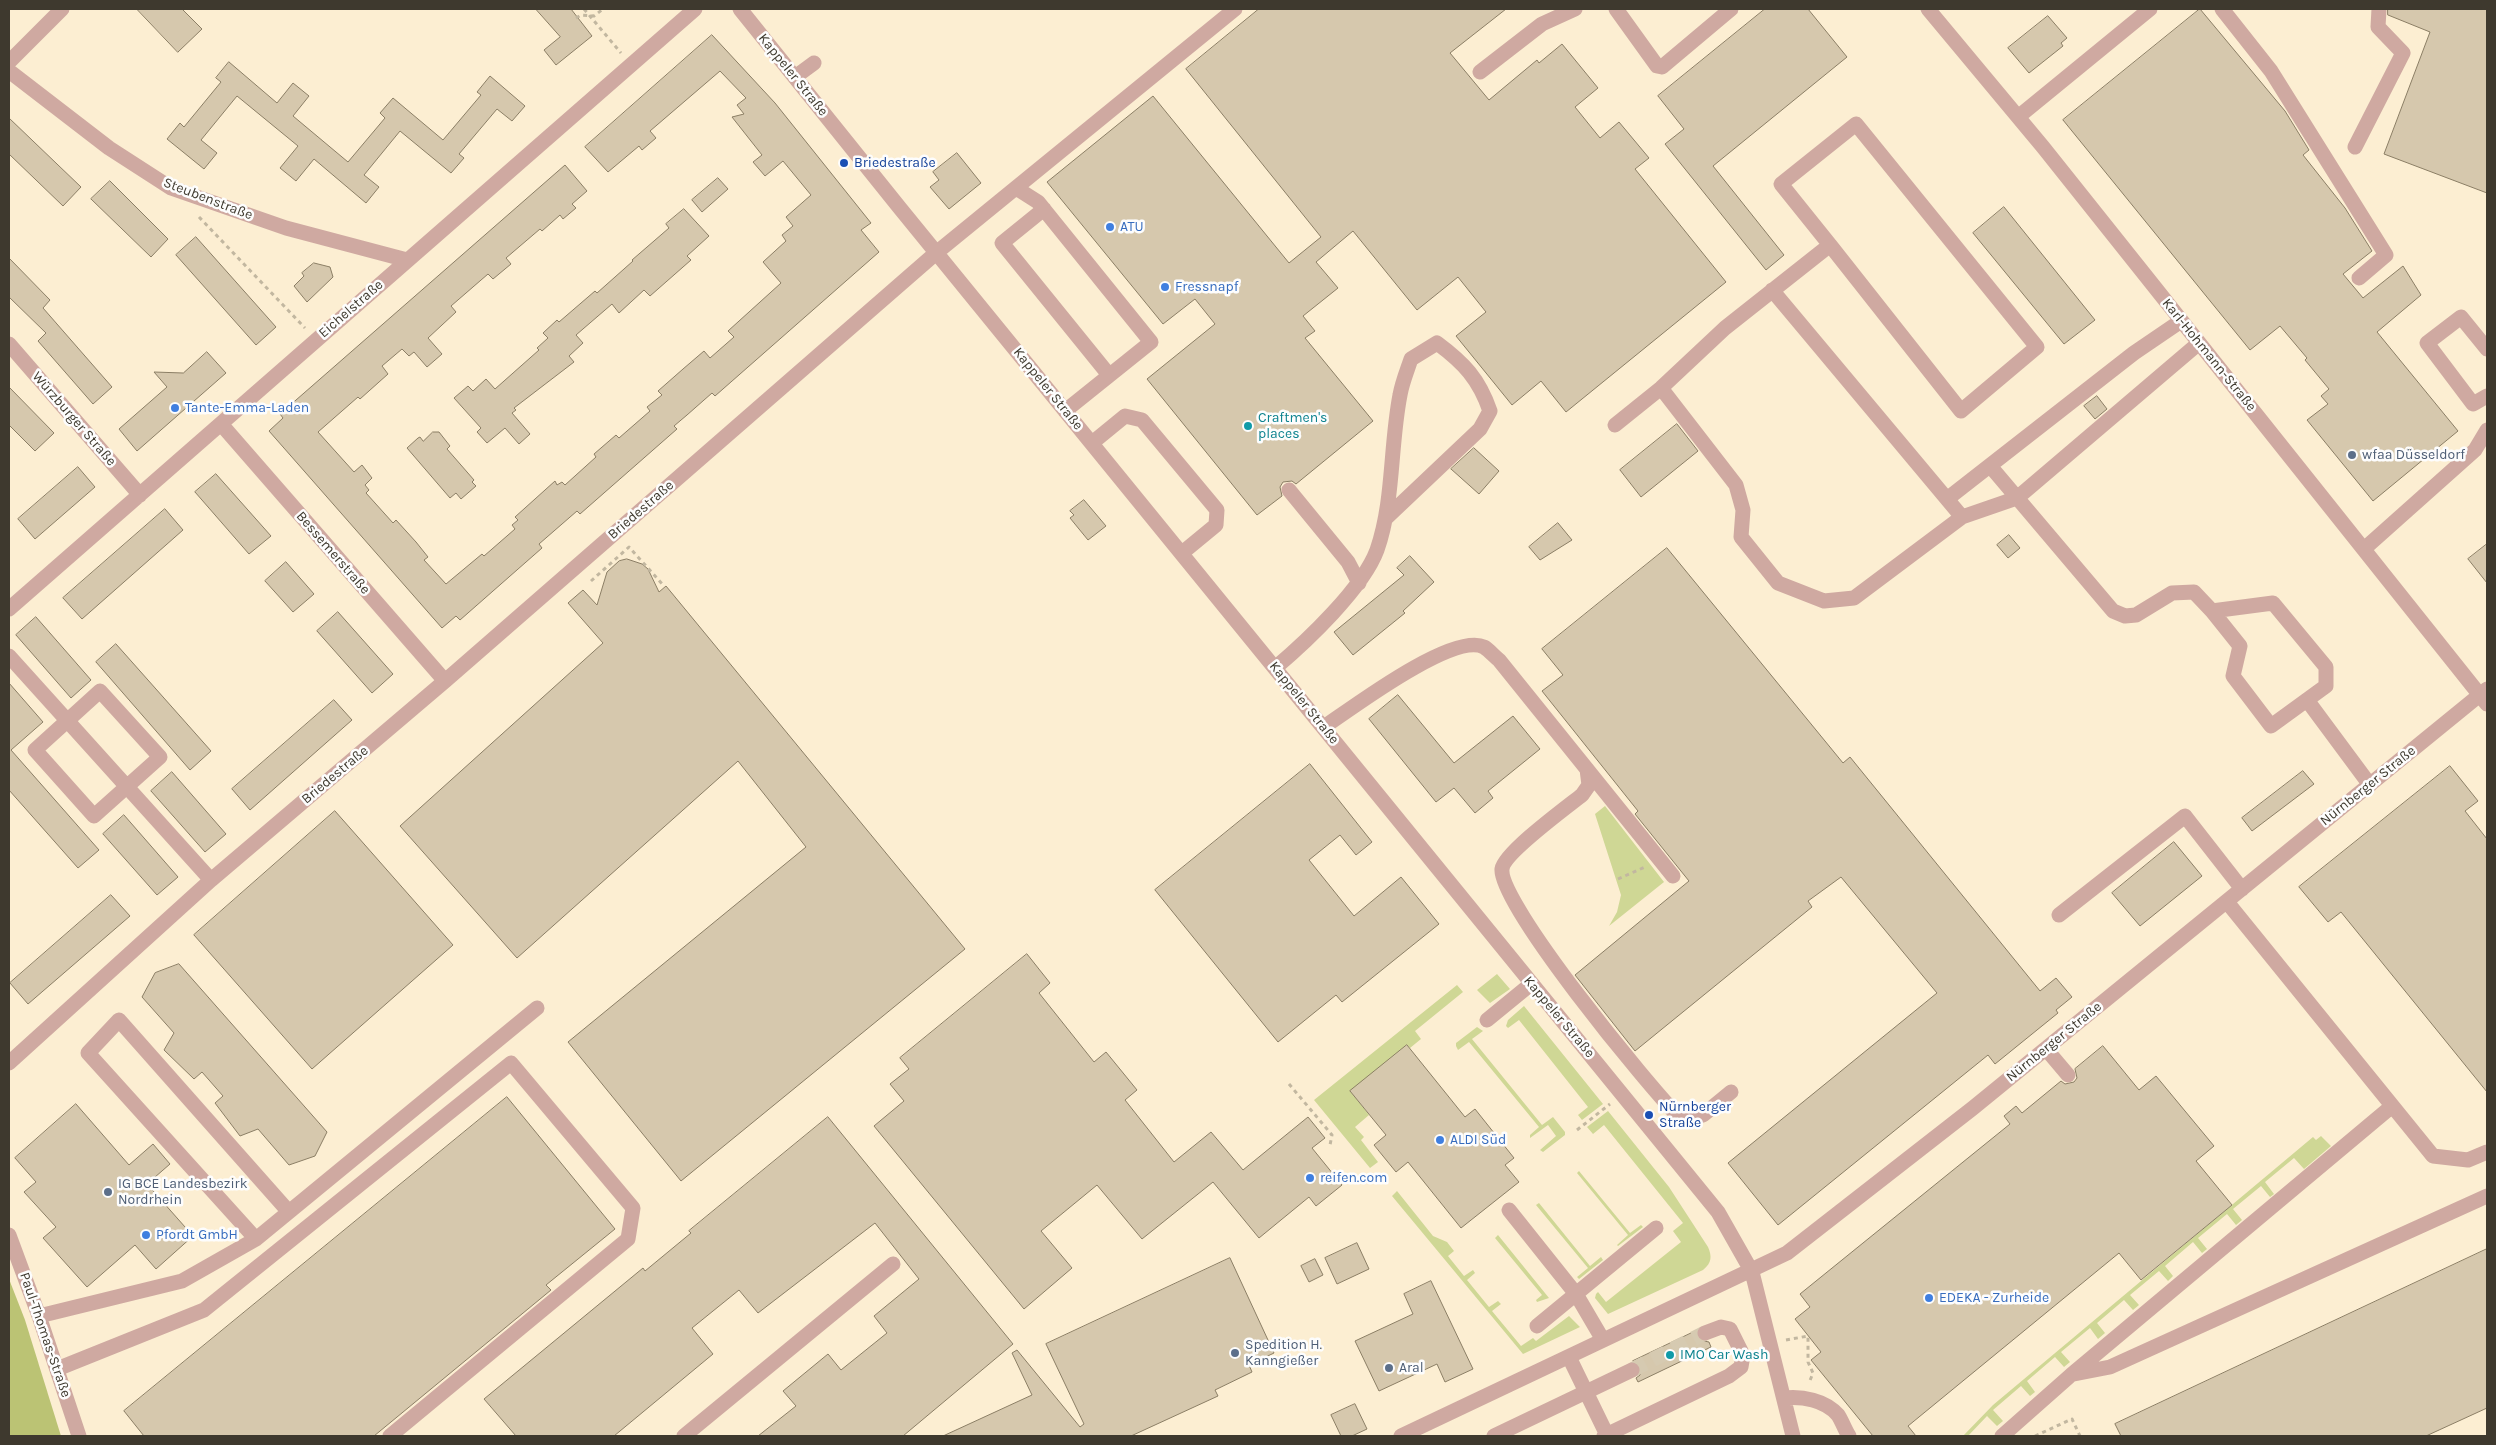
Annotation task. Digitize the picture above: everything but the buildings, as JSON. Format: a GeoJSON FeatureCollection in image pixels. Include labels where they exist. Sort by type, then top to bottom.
{"type":"FeatureCollection","features":[{"type":"Feature","properties":{"kind":"street"},"geometry":{"type":"LineString","coordinates":[[9,62],[62,9]]}},
{"type":"Feature","properties":{"kind":"street","name":"Eichelstraße"},"geometry":{"type":"LineString","coordinates":[[9,609],[695,9]]}},
{"type":"Feature","properties":{"kind":"street","name":"Kappeler Straße"},"geometry":{"type":"LineString","coordinates":[[740,9],[936,253],[1718,1212],[1752,1272],[1793,1436]]}},
{"type":"Feature","properties":{"kind":"street","name":"Briedestraße"},"geometry":{"type":"LineString","coordinates":[[9,1063],[211,880],[445,681],[936,253],[1235,9]]}},
{"type":"Feature","properties":{"kind":"street"},"geometry":{"type":"LineString","coordinates":[[1480,72],[1542,24],[1575,9]]}},
{"type":"Feature","properties":{"kind":"street"},"geometry":{"type":"LineString","coordinates":[[1616,9],[1657,66],[1662,67],[1731,9]]}},
{"type":"Feature","properties":{"kind":"street","name":"Karl-Hohmann-Straße"},"geometry":{"type":"LineString","coordinates":[[1928,9],[2018,117],[2364,549],[2485,696]]}},
{"type":"Feature","properties":{"kind":"street"},"geometry":{"type":"LineString","coordinates":[[2018,117],[2150,9]]}},
{"type":"Feature","properties":{"kind":"street"},"geometry":{"type":"LineString","coordinates":[[2222,9],[2271,71],[2386,255],[2359,278]]}},
{"type":"Feature","properties":{"kind":"street"},"geometry":{"type":"LineString","coordinates":[[2355,147],[2403,53],[2378,27],[2379,9]]}},
{"type":"Feature","properties":{"kind":"street"},"geometry":{"type":"LineString","coordinates":[[795,77],[814,62]]}},
{"type":"Feature","properties":{"kind":"street","name":"Steubenstraße"},"geometry":{"type":"LineString","coordinates":[[9,71],[109,148],[171,188],[286,228],[407,260]]}},
{"type":"Feature","properties":{"kind":"street"},"geometry":{"type":"LineString","coordinates":[[1856,124],[2037,347],[1960,411],[1830,245],[1781,184],[1856,124]]}},
{"type":"Feature","properties":{"kind":"street"},"geometry":{"type":"LineString","coordinates":[[1016,188],[1038,202],[1151,342],[1065,410]]}},
{"type":"Feature","properties":{"kind":"street"},"geometry":{"type":"LineString","coordinates":[[1044,209],[1002,243],[1109,376]]}},
{"type":"Feature","properties":{"kind":"street"},"geometry":{"type":"LineString","coordinates":[[1615,425],[1661,388],[1725,328],[1830,245]]}},
{"type":"Feature","properties":{"kind":"street"},"geometry":{"type":"LineString","coordinates":[[1772,290],[1962,517]]}},
{"type":"Feature","properties":{"kind":"street"},"geometry":{"type":"LineString","coordinates":[[2487,349],[2461,317],[2427,343],[2473,404],[2487,396]]}},
{"type":"Feature","properties":{"kind":"street"},"geometry":{"type":"LineString","coordinates":[[1947,500],[2134,353],[2182,320]]}},
{"type":"Feature","properties":{"kind":"street"},"geometry":{"type":"LineString","coordinates":[[1275,668],[1293,653],[1360,583],[1376,551],[1385,519],[1400,394],[1411,359],[1437,343],[1461,361],[1482,389],[1490,411],[1480,429],[1385,519]]}},
{"type":"Feature","properties":{"kind":"street"},"geometry":{"type":"LineString","coordinates":[[1661,388],[1736,484],[1743,510],[1741,537],[1778,583],[1824,601],[1854,598],[1962,517],[2017,498],[2199,343]]}},
{"type":"Feature","properties":{"kind":"street","name":"Würzburger Straße"},"geometry":{"type":"LineString","coordinates":[[9,344],[140,495]]}},
{"type":"Feature","properties":{"kind":"street"},"geometry":{"type":"LineString","coordinates":[[1092,443],[1125,416],[1142,420],[1217,510],[1216,525],[1182,553]]}},
{"type":"Feature","properties":{"kind":"street","name":"Bessemerstraße"},"geometry":{"type":"LineString","coordinates":[[220,424],[445,681]]}},
{"type":"Feature","properties":{"kind":"street"},"geometry":{"type":"LineString","coordinates":[[2364,549],[2475,450],[2487,430]]}},
{"type":"Feature","properties":{"kind":"street"},"geometry":{"type":"LineString","coordinates":[[1991,466],[2113,611],[2125,616],[2136,615],[2172,593],[2194,592],[2240,646],[2233,676],[2270,726],[2326,686],[2326,667],[2273,603],[2212,612]]}},
{"type":"Feature","properties":{"kind":"street"},"geometry":{"type":"LineString","coordinates":[[1289,490],[1348,562],[1360,583]]}},
{"type":"Feature","properties":{"kind":"street"},"geometry":{"type":"LineString","coordinates":[[1324,727],[1420,664],[1461,646],[1483,647],[1498,660],[1673,876]]}},
{"type":"Feature","properties":{"kind":"street"},"geometry":{"type":"LineString","coordinates":[[9,656],[211,880]]}},
{"type":"Feature","properties":{"kind":"street"},"geometry":{"type":"LineString","coordinates":[[100,691],[160,757],[127,787],[94,816],[35,750],[100,691]]}},
{"type":"Feature","properties":{"kind":"street","name":"Nürnberger Straße"},"geometry":{"type":"LineString","coordinates":[[1401,1436],[1568,1356],[1752,1272],[1787,1253],[2046,1048],[2370,785],[2485,696]]}},
{"type":"Feature","properties":{"kind":"street"},"geometry":{"type":"LineString","coordinates":[[2307,700],[2370,785]]}},
{"type":"Feature","properties":{"kind":"street"},"geometry":{"type":"LineString","coordinates":[[1587,769],[1589,785],[1582,794],[1510,854],[1502,868],[1504,884],[1519,911],[1565,978],[1656,1094],[1680,1118],[1703,1115],[1731,1092]]}},
{"type":"Feature","properties":{"kind":"street"},"geometry":{"type":"LineString","coordinates":[[2059,915],[2185,816],[2242,889]]}},
{"type":"Feature","properties":{"kind":"street"},"geometry":{"type":"LineString","coordinates":[[2227,902],[2433,1156],[2468,1160],[2487,1152]]}},
{"type":"Feature","properties":{"kind":"street"},"geometry":{"type":"LineString","coordinates":[[1487,1020],[1531,984]]}},
{"type":"Feature","properties":{"kind":"street"},"geometry":{"type":"LineString","coordinates":[[39,1316],[182,1281],[256,1239],[537,1008]]}},
{"type":"Feature","properties":{"kind":"street"},"geometry":{"type":"LineString","coordinates":[[256,1239],[88,1052],[119,1020],[289,1212]]}},
{"type":"Feature","properties":{"kind":"street"},"geometry":{"type":"LineString","coordinates":[[2046,1048],[2068,1075]]}},
{"type":"Feature","properties":{"kind":"street"},"geometry":{"type":"LineString","coordinates":[[57,1369],[204,1310],[511,1063],[633,1208],[628,1239],[390,1436]]}},
{"type":"Feature","properties":{"kind":"street"},"geometry":{"type":"LineString","coordinates":[[2002,1436],[2071,1374],[2392,1107]]}},
{"type":"Feature","properties":{"kind":"street"},"geometry":{"type":"LineString","coordinates":[[2071,1374],[2110,1367],[2487,1196]]}},
{"type":"Feature","properties":{"kind":"street"},"geometry":{"type":"LineString","coordinates":[[1509,1210],[1576,1294],[1603,1340]]}},
{"type":"Feature","properties":{"kind":"street"},"geometry":{"type":"LineString","coordinates":[[1537,1326],[1656,1228]]}},
{"type":"Feature","properties":{"kind":"street","name":"Paul-Thomas-Straße"},"geometry":{"type":"LineString","coordinates":[[9,1235],[39,1316],[79,1436]]}},
{"type":"Feature","properties":{"kind":"street"},"geometry":{"type":"LineString","coordinates":[[684,1436],[893,1264]]}},
{"type":"Feature","properties":{"kind":"street"},"geometry":{"type":"LineString","coordinates":[[1568,1356],[1605,1436],[1729,1376],[1741,1367],[1743,1355],[1730,1329],[1721,1327],[1705,1333]]}},
{"type":"Feature","properties":{"kind":"street"},"geometry":{"type":"LineString","coordinates":[[1494,1436],[1632,1370]]}},
{"type":"Feature","properties":{"kind":"street"},"geometry":{"type":"LineString","coordinates":[[1784,1398],[1801,1396],[1826,1406],[1838,1415],[1849,1436]]}},
{"type":"Feature","properties":{"kind":"path"},"geometry":{"type":"LineString","coordinates":[[584,9],[631,65]]}},
{"type":"Feature","properties":{"kind":"path"},"geometry":{"type":"LineString","coordinates":[[576,18],[581,14],[594,16],[603,9]]}},
{"type":"Feature","properties":{"kind":"path"},"geometry":{"type":"LineString","coordinates":[[192,209],[316,339]]}},
{"type":"Feature","properties":{"kind":"path"},"geometry":{"type":"LineString","coordinates":[[591,581],[629,547],[664,586]]}},
{"type":"Feature","properties":{"kind":"path"},"geometry":{"type":"LineString","coordinates":[[1618,878],[1661,860]]}},
{"type":"Feature","properties":{"kind":"path"},"geometry":{"type":"LineString","coordinates":[[1289,1084],[1332,1135],[1330,1145]]}},
{"type":"Feature","properties":{"kind":"path"},"geometry":{"type":"LineString","coordinates":[[1577,1130],[1622,1094]]}},
{"type":"Feature","properties":{"kind":"path"},"geometry":{"type":"LineString","coordinates":[[1793,1338],[1808,1336],[1808,1362],[1813,1373],[1808,1386],[1801,1396]]}},
{"type":"Feature","properties":{"kind":"path"},"geometry":{"type":"LineString","coordinates":[[2035,1436],[2072,1419],[2080,1436]]}},
{"type":"Feature","properties":{"kind":"green space"},"geometry":{"type":"Polygon","coordinates":[[[1605,806],[1664,882],[1609,926],[1617,912],[1621,895],[1595,814],[1605,806]]]}},
{"type":"Feature","properties":{"kind":"green space"},"geometry":{"type":"Polygon","coordinates":[[[1497,974],[1510,989],[1490,1003],[1477,990],[1497,974]]]}},
{"type":"Feature","properties":{"kind":"green space"},"geometry":{"type":"Polygon","coordinates":[[[1457,985],[1463,992],[1415,1031],[1421,1039],[1410,1048],[1407,1045],[1351,1091],[1369,1115],[1355,1127],[1364,1137],[1361,1140],[1378,1162],[1370,1168],[1314,1100],[1457,985]]]}},
{"type":"Feature","properties":{"kind":"green space"},"geometry":{"type":"Polygon","coordinates":[[[1524,1006],[1603,1104],[1582,1120],[1578,1115],[1588,1107],[1519,1020],[1508,1028],[1506,1026],[1508,1020],[1524,1006]]]}},
{"type":"Feature","properties":{"kind":"green space"},"geometry":{"type":"Polygon","coordinates":[[[1477,1027],[1483,1031],[1472,1039],[1542,1125],[1553,1117],[1565,1132],[1565,1135],[1543,1152],[1540,1150],[1556,1136],[1548,1125],[1530,1138],[1530,1135],[1539,1127],[1469,1042],[1458,1050],[1456,1043],[1477,1027]]]}},
{"type":"Feature","properties":{"kind":"green space"},"geometry":{"type":"Polygon","coordinates":[[[1608,1111],[1669,1187],[1708,1247],[1711,1256],[1710,1262],[1703,1270],[1608,1314],[1595,1298],[1596,1294],[1598,1292],[1606,1302],[1681,1242],[1673,1231],[1683,1223],[1604,1125],[1593,1134],[1587,1127],[1608,1111]]]}},
{"type":"Feature","properties":{"kind":"green space"},"geometry":{"type":"Polygon","coordinates":[[[2321,1136],[2331,1146],[2304,1169],[2294,1158],[2265,1182],[2274,1194],[2270,1197],[2261,1186],[2233,1209],[2242,1220],[2236,1225],[2227,1214],[2198,1238],[2207,1249],[2202,1253],[2193,1242],[2165,1266],[2173,1276],[2168,1281],[2159,1271],[2130,1295],[2139,1305],[2133,1310],[2124,1300],[2097,1323],[2105,1333],[2098,1339],[2090,1328],[2061,1352],[2070,1362],[2064,1367],[2055,1357],[2027,1381],[2035,1392],[2030,1396],[2021,1386],[1993,1410],[2003,1421],[1997,1426],[1987,1416],[1968,1436],[1963,1436],[1993,1405],[2313,1137],[2316,1140],[2321,1136]]]}},
{"type":"Feature","properties":{"kind":"green space"},"geometry":{"type":"Polygon","coordinates":[[[1579,1171],[1630,1233],[1641,1225],[1643,1227],[1618,1246],[1628,1235],[1577,1173],[1579,1171]]]}},
{"type":"Feature","properties":{"kind":"green space"},"geometry":{"type":"Polygon","coordinates":[[[1397,1191],[1433,1236],[1447,1242],[1454,1251],[1448,1256],[1464,1276],[1473,1270],[1475,1273],[1467,1280],[1489,1307],[1498,1301],[1501,1304],[1492,1311],[1521,1346],[1533,1338],[1536,1341],[1569,1316],[1580,1327],[1523,1354],[1392,1196],[1397,1191]]]}},
{"type":"Feature","properties":{"kind":"green space"},"geometry":{"type":"Polygon","coordinates":[[[1539,1203],[1590,1266],[1601,1257],[1603,1260],[1579,1279],[1577,1277],[1588,1268],[1536,1205],[1539,1203]]]}},
{"type":"Feature","properties":{"kind":"green space"},"geometry":{"type":"Polygon","coordinates":[[[1498,1235],[1549,1298],[1537,1302],[1536,1300],[1542,1295],[1495,1238],[1498,1235]]]}},
{"type":"Feature","properties":{"kind":"green space"},"geometry":{"type":"Polygon","coordinates":[[[9,1279],[25,1320],[61,1436],[9,1436],[9,1279]]]}},
{"type":"Feature","properties":{"kind":"tunnel"},"geometry":{"type":"LineString","coordinates":[[1632,1370],[1705,1333]]}},
{"type":"Feature","properties":{"kind":"place","name":"Briedestraße"},"geometry":{"type":"Point","coordinates":[844,163]}},
{"type":"Feature","properties":{"kind":"place","name":"ATU"},"geometry":{"type":"Point","coordinates":[1110,227]}},
{"type":"Feature","properties":{"kind":"place","name":"Fressnapf"},"geometry":{"type":"Point","coordinates":[1165,287]}},
{"type":"Feature","properties":{"kind":"place","name":"Tante-Emma-Laden"},"geometry":{"type":"Point","coordinates":[175,408]}},
{"type":"Feature","properties":{"kind":"place","name":"Craftmen's places"},"geometry":{"type":"Point","coordinates":[1248,426]}},
{"type":"Feature","properties":{"kind":"place","name":"wfaa Düsseldorf"},"geometry":{"type":"Point","coordinates":[2352,455]}},
{"type":"Feature","properties":{"kind":"place","name":"Nürnberger Straße"},"geometry":{"type":"Point","coordinates":[1649,1115]}},
{"type":"Feature","properties":{"kind":"place","name":"ALDI Süd"},"geometry":{"type":"Point","coordinates":[1440,1140]}},
{"type":"Feature","properties":{"kind":"place","name":"reifen.com"},"geometry":{"type":"Point","coordinates":[1310,1178]}},
{"type":"Feature","properties":{"kind":"place","name":"IG BCE Landesbezirk Nordrhein"},"geometry":{"type":"Point","coordinates":[108,1192]}},
{"type":"Feature","properties":{"kind":"place","name":"Pfordt GmbH"},"geometry":{"type":"Point","coordinates":[146,1235]}},
{"type":"Feature","properties":{"kind":"place","name":"EDEKA - Zurheide"},"geometry":{"type":"Point","coordinates":[1929,1298]}},
{"type":"Feature","properties":{"kind":"place","name":"Spedition H. Kanngießer"},"geometry":{"type":"Point","coordinates":[1235,1353]}},
{"type":"Feature","properties":{"kind":"place","name":"IMO Car Wash"},"geometry":{"type":"Point","coordinates":[1670,1355]}},
{"type":"Feature","properties":{"kind":"place","name":"Aral"},"geometry":{"type":"Point","coordinates":[1389,1368]}}]}
